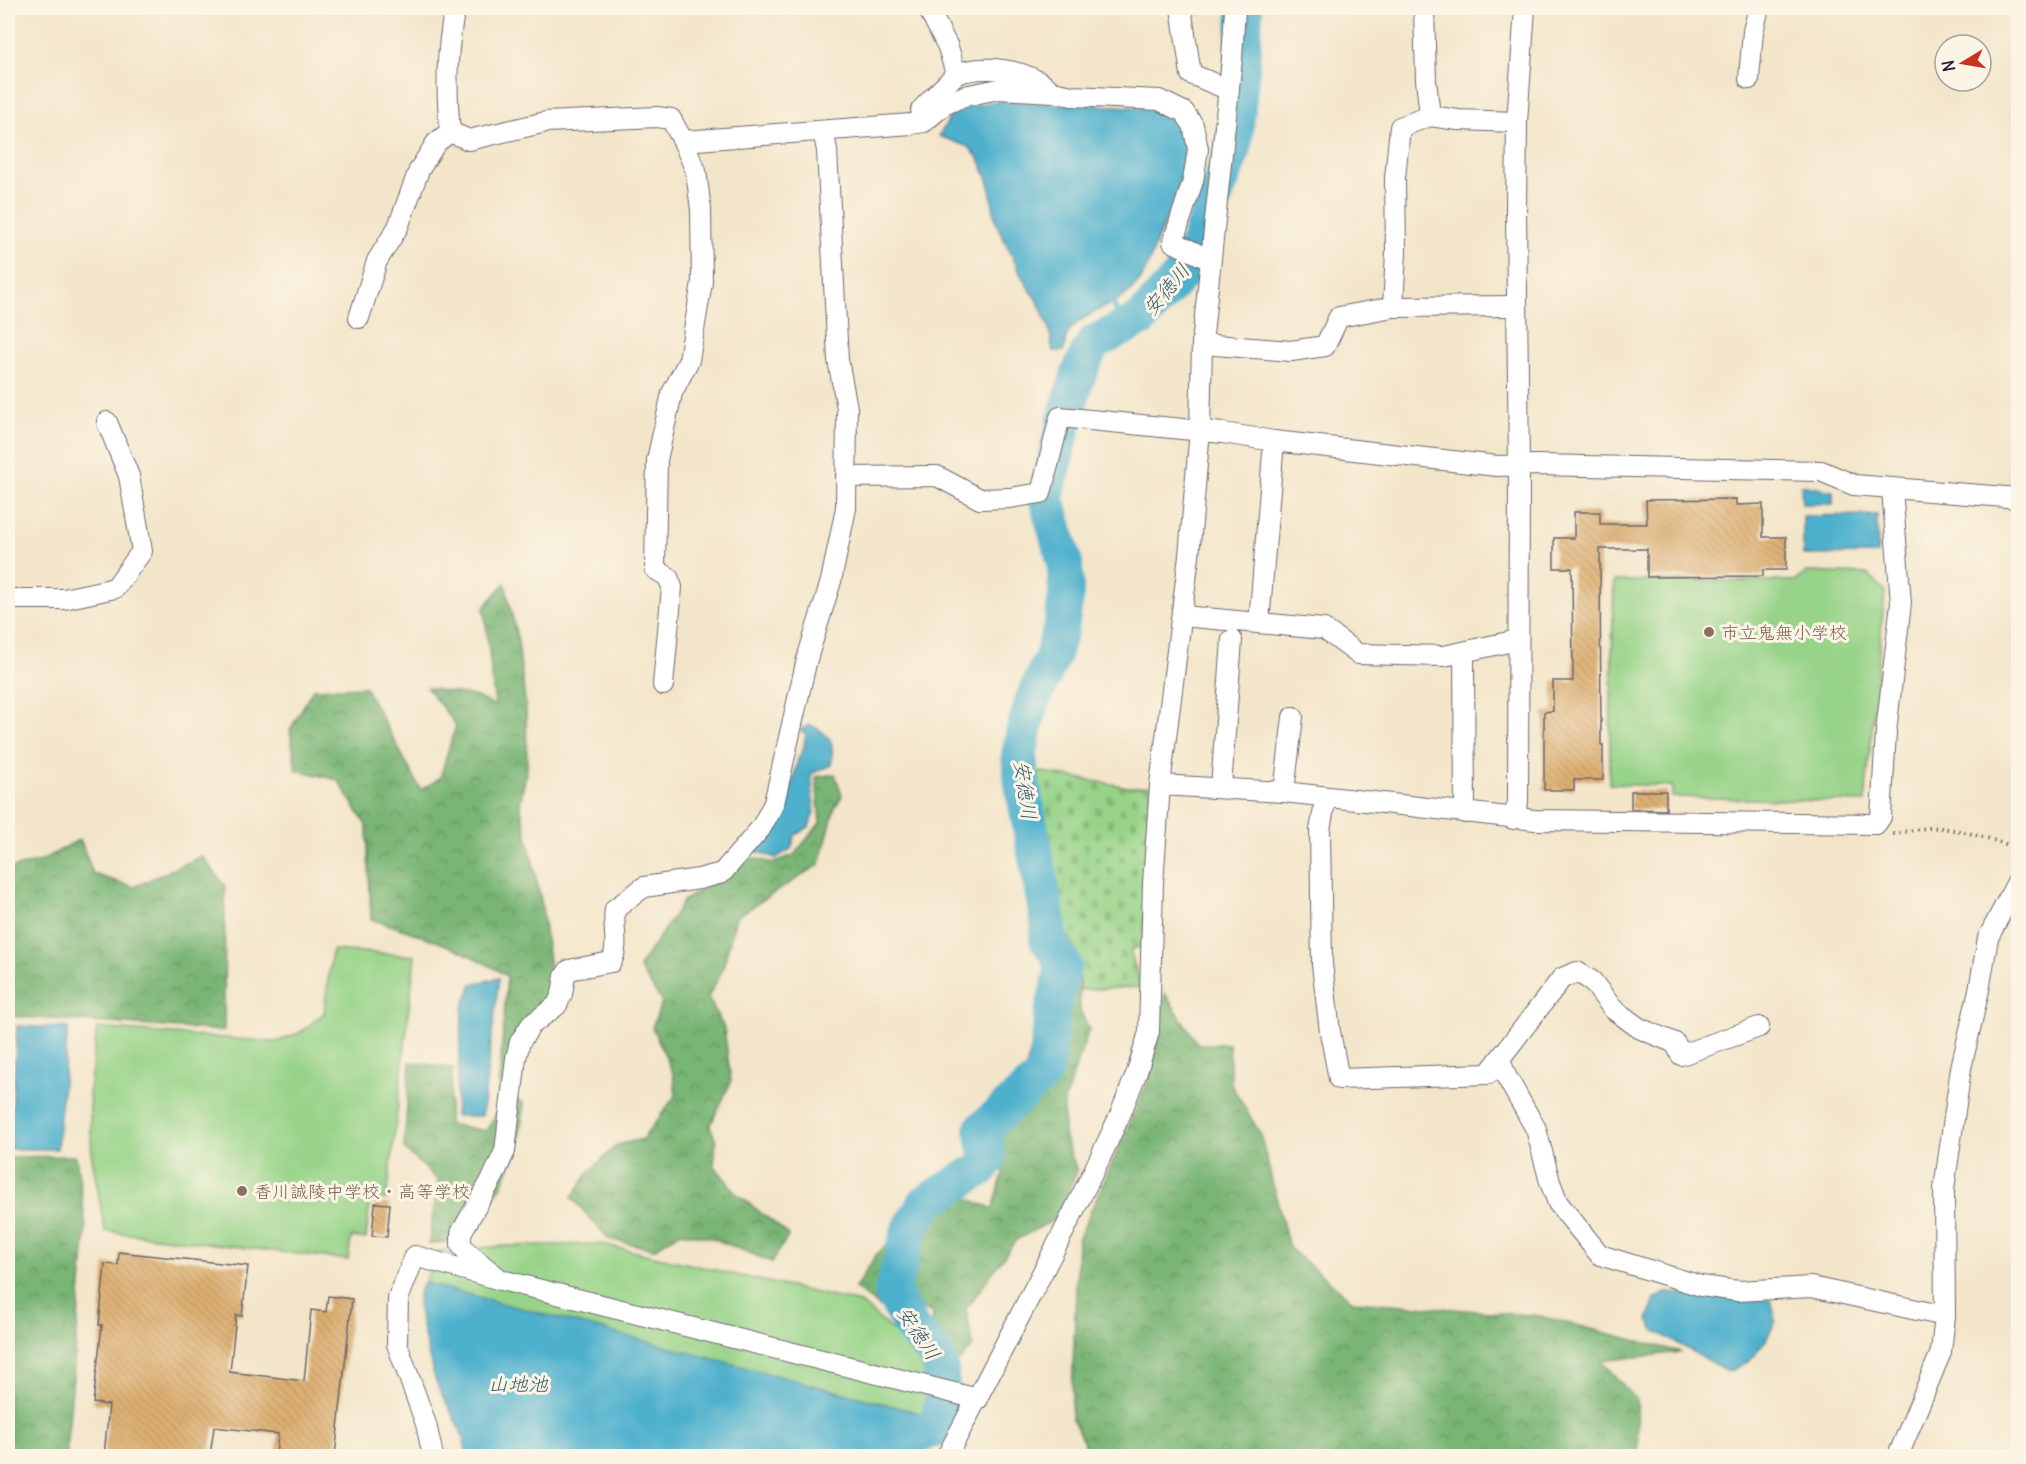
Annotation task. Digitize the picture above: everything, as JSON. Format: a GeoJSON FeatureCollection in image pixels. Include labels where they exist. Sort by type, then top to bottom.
{"type":"FeatureCollection","features":[{"type":"Feature","properties":{"kind":"street"},"geometry":{"type":"LineString","coordinates":[[450,132],[446,94],[448,44],[455,8]]}},
{"type":"Feature","properties":{"kind":"street"},"geometry":{"type":"LineString","coordinates":[[928,8],[948,47],[956,74]]}},
{"type":"Feature","properties":{"kind":"street"},"geometry":{"type":"LineString","coordinates":[[1181,8],[1191,74],[1228,90]]}},
{"type":"Feature","properties":{"kind":"street"},"geometry":{"type":"LineString","coordinates":[[947,1456],[1063,1233],[1120,1115],[1137,1072],[1149,1032],[1153,883],[1160,785],[1189,556],[1200,430],[1202,344],[1228,90],[1234,8]]}},
{"type":"Feature","properties":{"kind":"street"},"geometry":{"type":"LineString","coordinates":[[1424,8],[1426,80],[1430,116]]}},
{"type":"Feature","properties":{"kind":"street"},"geometry":{"type":"LineString","coordinates":[[1513,819],[1518,802],[1517,122],[1525,8]]}},
{"type":"Feature","properties":{"kind":"street"},"geometry":{"type":"LineString","coordinates":[[1749,79],[1753,31],[1759,8]]}},
{"type":"Feature","properties":{"kind":"street"},"geometry":{"type":"LineString","coordinates":[[910,124],[913,118],[956,74],[964,71],[1007,70],[1042,82],[1053,92]]}},
{"type":"Feature","properties":{"kind":"street"},"geometry":{"type":"LineString","coordinates":[[683,141],[823,132],[924,122],[944,105],[964,96],[999,89],[1053,92],[1072,96],[1159,100],[1184,112],[1193,125],[1198,148],[1193,181],[1173,242],[1210,260]]}},
{"type":"Feature","properties":{"kind":"street"},"geometry":{"type":"LineString","coordinates":[[1393,307],[1396,252],[1395,178],[1400,127],[1430,116],[1458,120],[1517,122]]}},
{"type":"Feature","properties":{"kind":"street"},"geometry":{"type":"LineString","coordinates":[[450,132],[469,140],[546,122],[657,117],[671,119],[696,171],[701,210],[702,282],[689,360],[672,393],[657,459],[655,569],[668,577],[672,587],[663,685]]}},
{"type":"Feature","properties":{"kind":"street"},"geometry":{"type":"LineString","coordinates":[[359,318],[376,261],[398,227],[419,170],[436,143],[450,132]]}},
{"type":"Feature","properties":{"kind":"street"},"geometry":{"type":"LineString","coordinates":[[501,1280],[461,1245],[461,1233],[505,1151],[520,1042],[531,1024],[557,1005],[562,994],[565,976],[569,970],[611,962],[616,954],[613,919],[615,909],[644,886],[699,879],[722,873],[761,828],[774,803],[807,659],[831,581],[846,507],[846,408],[838,360],[827,150],[823,132]]}},
{"type":"Feature","properties":{"kind":"street"},"geometry":{"type":"LineString","coordinates":[[1202,344],[1291,351],[1325,346],[1339,317],[1393,307],[1517,306]]}},
{"type":"Feature","properties":{"kind":"street"},"geometry":{"type":"LineString","coordinates":[[846,477],[938,476],[981,499],[1010,498],[1041,493],[1060,417],[1200,430],[1274,441],[1497,466],[1549,465],[1821,471],[1854,485],[2019,498]]}},
{"type":"Feature","properties":{"kind":"street"},"geometry":{"type":"LineString","coordinates":[[8,599],[64,599],[115,588],[142,551],[129,476],[107,422]]}},
{"type":"Feature","properties":{"kind":"street"},"geometry":{"type":"LineString","coordinates":[[1259,623],[1274,441]]}},
{"type":"Feature","properties":{"kind":"street"},"geometry":{"type":"LineString","coordinates":[[1160,785],[1284,792],[1513,819],[1876,824],[1881,817],[1886,732],[1901,603],[1892,489]]}},
{"type":"Feature","properties":{"kind":"street"},"geometry":{"type":"LineString","coordinates":[[1182,616],[1324,629],[1358,654],[1444,656],[1518,640]]}},
{"type":"Feature","properties":{"kind":"street"},"geometry":{"type":"LineString","coordinates":[[1221,787],[1232,640]]}},
{"type":"Feature","properties":{"kind":"street"},"geometry":{"type":"LineString","coordinates":[[1464,659],[1464,813]]}},
{"type":"Feature","properties":{"kind":"street"},"geometry":{"type":"LineString","coordinates":[[1284,792],[1293,717]]}},
{"type":"Feature","properties":{"kind":"street"},"geometry":{"type":"LineString","coordinates":[[1326,797],[1320,830],[1322,964],[1330,1032],[1340,1079],[1488,1074],[1562,978],[1577,972],[1592,981],[1613,1009],[1639,1028],[1675,1043],[1681,1055],[1759,1027]]}},
{"type":"Feature","properties":{"kind":"street"},"geometry":{"type":"LineString","coordinates":[[1898,1456],[1941,1352],[1945,1316],[1944,1188],[1960,1068],[1979,990],[1988,938],[2019,880]]}},
{"type":"Feature","properties":{"kind":"street"},"geometry":{"type":"LineString","coordinates":[[1500,1059],[1505,1074],[1536,1129],[1558,1203],[1600,1255],[1701,1286],[1738,1292],[1811,1287],[1945,1316]]}},
{"type":"Feature","properties":{"kind":"street"},"geometry":{"type":"LineString","coordinates":[[433,1456],[426,1424],[397,1344],[398,1299],[415,1256],[501,1280],[978,1399]]}},
{"type":"Feature","properties":{"kind":"path"},"geometry":{"type":"LineString","coordinates":[[1876,824],[1885,836],[1918,829],[1939,828],[1972,834],[2019,848]]}},
{"type":"Feature","properties":{"kind":"green space"},"geometry":{"type":"Polygon","coordinates":[[[1806,572],[1867,574],[1885,591],[1865,802],[1672,797],[1672,786],[1609,784],[1614,581],[1797,581],[1806,572]]]}},
{"type":"Feature","properties":{"kind":"green space"},"geometry":{"type":"Polygon","coordinates":[[[505,583],[518,642],[526,709],[527,768],[520,804],[541,900],[553,993],[533,1012],[504,1092],[524,1104],[518,1149],[501,1187],[483,1212],[452,1241],[429,1244],[438,1180],[404,1149],[410,1062],[453,1068],[448,1124],[486,1131],[497,1113],[507,976],[458,950],[371,919],[367,827],[338,780],[296,770],[290,730],[313,689],[365,687],[421,790],[440,778],[456,725],[427,688],[474,696],[495,706],[484,608],[505,583]]]}},
{"type":"Feature","properties":{"kind":"green space"},"geometry":{"type":"Polygon","coordinates":[[[1025,769],[1128,787],[1151,786],[1143,946],[1130,950],[1141,987],[1081,990],[1072,942],[1061,928],[1052,924],[1025,769]]]}},
{"type":"Feature","properties":{"kind":"green space"},"geometry":{"type":"Polygon","coordinates":[[[835,774],[842,796],[835,807],[820,864],[736,917],[722,971],[708,997],[724,1028],[731,1082],[710,1126],[716,1141],[714,1165],[735,1192],[789,1235],[772,1262],[712,1238],[681,1232],[654,1249],[609,1239],[572,1198],[589,1172],[617,1145],[643,1139],[676,1095],[673,1073],[652,1027],[662,1002],[639,967],[684,900],[727,874],[745,856],[773,863],[794,855],[820,823],[816,777],[835,774]]]}},
{"type":"Feature","properties":{"kind":"green space"},"geometry":{"type":"Polygon","coordinates":[[[80,839],[93,874],[134,887],[202,856],[225,886],[224,1031],[8,1016],[8,869],[41,861],[80,839]]]}},
{"type":"Feature","properties":{"kind":"green space"},"geometry":{"type":"Polygon","coordinates":[[[1054,935],[1068,938],[1079,980],[1080,1011],[1089,1029],[1064,1101],[1064,1135],[1077,1171],[1057,1218],[1016,1240],[966,1309],[973,1346],[951,1370],[931,1337],[933,1313],[914,1305],[893,1317],[855,1288],[876,1255],[921,1212],[967,1198],[993,1209],[1003,1173],[983,1120],[1025,1072],[1042,1008],[1045,964],[1054,935]]]}},
{"type":"Feature","properties":{"kind":"green space"},"geometry":{"type":"Polygon","coordinates":[[[332,950],[415,956],[387,1199],[370,1198],[366,1239],[351,1237],[348,1260],[105,1231],[92,1157],[89,1090],[97,1028],[277,1042],[301,1032],[324,1013],[332,950]]]}},
{"type":"Feature","properties":{"kind":"green space"},"geometry":{"type":"Polygon","coordinates":[[[1165,994],[1198,1044],[1229,1044],[1231,1085],[1260,1133],[1289,1248],[1353,1301],[1540,1316],[1681,1352],[1601,1361],[1637,1400],[1638,1456],[1091,1456],[1071,1417],[1078,1240],[1149,1079],[1165,994]]]}},
{"type":"Feature","properties":{"kind":"green space"},"geometry":{"type":"Polygon","coordinates":[[[76,1156],[86,1228],[66,1456],[8,1456],[8,1157],[76,1156]]]}},
{"type":"Feature","properties":{"kind":"green space"},"geometry":{"type":"Polygon","coordinates":[[[601,1244],[860,1303],[951,1380],[938,1426],[424,1283],[438,1251],[505,1246],[601,1244]]]}},
{"type":"Feature","properties":{"kind":"water"},"geometry":{"type":"Polygon","coordinates":[[[999,101],[1160,108],[1175,119],[1182,132],[1184,161],[1181,178],[1144,274],[1134,288],[1125,295],[1076,325],[1067,335],[1064,351],[1053,351],[1049,328],[1039,304],[1021,275],[996,223],[989,182],[979,159],[969,147],[939,136],[950,117],[971,106],[999,101]]]}},
{"type":"Feature","properties":{"kind":"water"},"geometry":{"type":"Polygon","coordinates":[[[1801,485],[1833,491],[1833,504],[1802,504],[1801,485]]]}},
{"type":"Feature","properties":{"kind":"water"},"geometry":{"type":"Polygon","coordinates":[[[1877,515],[1878,554],[1803,555],[1803,516],[1877,515]]]}},
{"type":"Feature","properties":{"kind":"water"},"geometry":{"type":"Polygon","coordinates":[[[810,725],[827,736],[832,750],[831,765],[811,774],[814,812],[809,827],[795,835],[791,849],[776,858],[757,852],[758,845],[779,823],[788,802],[806,734],[800,730],[810,725]]]}},
{"type":"Feature","properties":{"kind":"water"},"geometry":{"type":"Polygon","coordinates":[[[499,978],[482,1116],[455,1116],[463,1007],[472,984],[499,978]]]}},
{"type":"Feature","properties":{"kind":"water"},"geometry":{"type":"Polygon","coordinates":[[[17,1026],[68,1028],[57,1149],[10,1149],[17,1026]]]}},
{"type":"Feature","properties":{"kind":"water","name":"山地池"},"geometry":{"type":"Polygon","coordinates":[[[424,1283],[927,1415],[938,1426],[923,1456],[467,1456],[460,1429],[439,1389],[429,1355],[418,1298],[424,1283]]]}},
{"type":"Feature","properties":{"kind":"water"},"geometry":{"type":"Polygon","coordinates":[[[1666,1293],[1771,1300],[1776,1320],[1765,1342],[1748,1362],[1728,1372],[1654,1330],[1648,1320],[1655,1299],[1666,1293]]]}},
{"type":"Feature","properties":{"kind":"building"},"geometry":{"type":"Polygon","coordinates":[[[1736,499],[1736,505],[1763,504],[1763,537],[1786,537],[1786,570],[1763,570],[1763,576],[1647,577],[1647,549],[1600,549],[1603,780],[1574,780],[1574,790],[1544,790],[1544,712],[1553,711],[1553,681],[1573,681],[1572,568],[1554,568],[1554,538],[1574,538],[1574,512],[1600,512],[1600,524],[1647,524],[1646,500],[1736,499]]]}},
{"type":"Feature","properties":{"kind":"building"},"geometry":{"type":"Polygon","coordinates":[[[1631,791],[1666,791],[1666,810],[1631,809],[1631,791]]]}},
{"type":"Feature","properties":{"kind":"building"},"geometry":{"type":"Polygon","coordinates":[[[375,1203],[390,1204],[387,1237],[372,1236],[375,1203]]]}},
{"type":"Feature","properties":{"kind":"building"},"geometry":{"type":"Polygon","coordinates":[[[119,1252],[248,1266],[242,1316],[236,1315],[230,1372],[304,1381],[311,1310],[326,1312],[328,1296],[352,1299],[335,1456],[276,1456],[278,1434],[214,1427],[210,1456],[104,1456],[109,1405],[93,1403],[102,1325],[99,1325],[105,1264],[118,1265],[119,1252]]]}},
{"type":"Feature","properties":{"kind":"waterway","name":"安徳川"},"geometry":{"type":"LineString","coordinates":[[851,1456],[933,1430],[940,1412],[943,1394],[941,1367],[934,1353],[913,1330],[892,1292],[909,1230],[925,1203],[982,1168],[988,1159],[982,1129],[1040,1078],[1046,1069],[1052,1013],[1064,964],[1047,939],[1049,927],[1019,756],[1033,699],[1052,657],[1061,627],[1066,597],[1065,563],[1046,497],[1068,407],[1088,353],[1095,342],[1141,319],[1189,266],[1234,147],[1245,8]]}},
{"type":"Feature","properties":{"kind":"waterway"},"geometry":{"type":"LineString","coordinates":[[1112,303],[1126,327]]}},
{"type":"Feature","properties":{"kind":"place","name":"市立鬼無小学校"},"geometry":{"type":"Point","coordinates":[1709,632]}},
{"type":"Feature","properties":{"kind":"place","name":"香川誠陵中学校・高等学校"},"geometry":{"type":"Point","coordinates":[242,1191]}}]}
